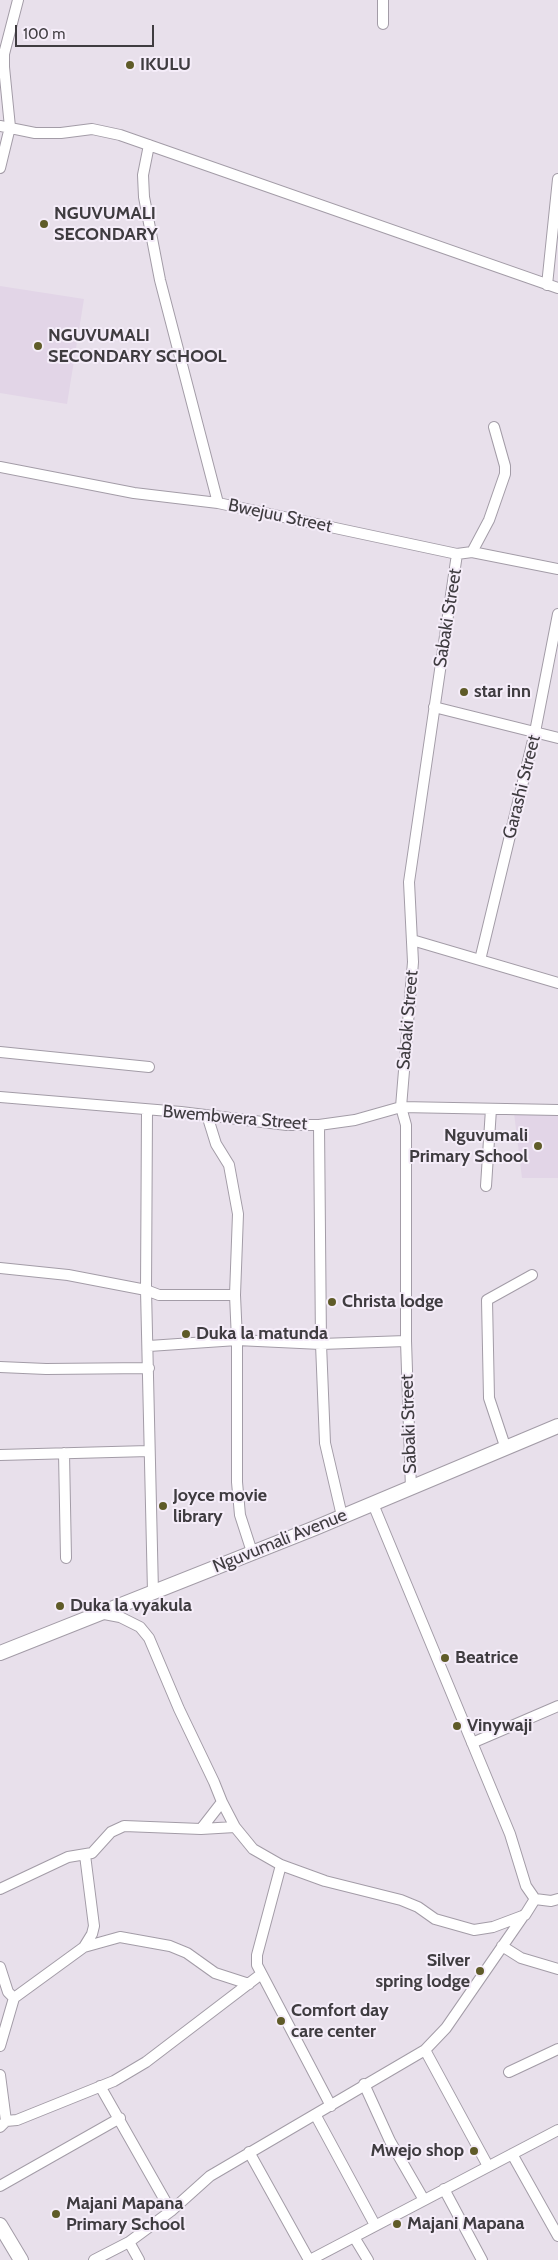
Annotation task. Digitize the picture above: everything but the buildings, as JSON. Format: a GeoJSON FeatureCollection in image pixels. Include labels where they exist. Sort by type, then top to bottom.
{"type":"FeatureCollection","features":[{"type":"Feature","properties":{"kind":"street"},"geometry":{"type":"LineString","coordinates":[[0,168],[5,126],[4,54],[18,0]]}},
{"type":"Feature","properties":{"kind":"street"},"geometry":{"type":"LineString","coordinates":[[383,0],[383,24]]}},
{"type":"Feature","properties":{"kind":"street"},"geometry":{"type":"LineString","coordinates":[[5,126],[36,133],[92,130],[120,135],[558,288]]}},
{"type":"Feature","properties":{"kind":"street"},"geometry":{"type":"LineString","coordinates":[[149,145],[143,175],[144,197],[160,280],[218,503]]}},
{"type":"Feature","properties":{"kind":"street"},"geometry":{"type":"LineString","coordinates":[[547,285],[558,179]]}},
{"type":"Feature","properties":{"kind":"street"},"geometry":{"type":"LineString","coordinates":[[472,552],[489,520],[505,474],[506,466],[494,427]]}},
{"type":"Feature","properties":{"kind":"street","name":"Bwejuu Street"},"geometry":{"type":"LineString","coordinates":[[0,467],[134,493],[218,503],[458,554],[472,552],[558,569]]}},
{"type":"Feature","properties":{"kind":"street","name":"Sabaki Street"},"geometry":{"type":"LineString","coordinates":[[411,1489],[406,1341],[406,1125],[401,1107],[413,962],[409,882],[458,554]]}},
{"type":"Feature","properties":{"kind":"street","name":"Garashi Street"},"geometry":{"type":"LineString","coordinates":[[480,960],[535,732],[558,614]]}},
{"type":"Feature","properties":{"kind":"street"},"geometry":{"type":"LineString","coordinates":[[434,707],[558,738]]}},
{"type":"Feature","properties":{"kind":"street"},"geometry":{"type":"LineString","coordinates":[[412,940],[558,983]]}},
{"type":"Feature","properties":{"kind":"street"},"geometry":{"type":"LineString","coordinates":[[0,1052],[150,1067]]}},
{"type":"Feature","properties":{"kind":"street","name":"Bwembwera Street"},"geometry":{"type":"LineString","coordinates":[[0,1098],[287,1125],[319,1125],[355,1120],[401,1107],[558,1110]]}},
{"type":"Feature","properties":{"kind":"street"},"geometry":{"type":"LineString","coordinates":[[486,1186],[491,1109]]}},
{"type":"Feature","properties":{"kind":"street"},"geometry":{"type":"LineString","coordinates":[[147,1111],[146,1290],[149,1346],[149,1451],[153,1592]]}},
{"type":"Feature","properties":{"kind":"street"},"geometry":{"type":"LineString","coordinates":[[207,1116],[216,1144],[229,1165],[238,1214],[235,1295],[237,1340],[237,1482],[240,1515],[252,1552]]}},
{"type":"Feature","properties":{"kind":"street"},"geometry":{"type":"LineString","coordinates":[[319,1125],[321,1344],[325,1443],[342,1516]]}},
{"type":"Feature","properties":{"kind":"street"},"geometry":{"type":"LineString","coordinates":[[0,1268],[68,1275],[146,1290],[159,1295],[235,1295]]}},
{"type":"Feature","properties":{"kind":"street"},"geometry":{"type":"LineString","coordinates":[[506,1449],[489,1398],[487,1300],[532,1275]]}},
{"type":"Feature","properties":{"kind":"street"},"geometry":{"type":"LineString","coordinates":[[149,1346],[237,1340],[321,1344],[406,1341]]}},
{"type":"Feature","properties":{"kind":"street"},"geometry":{"type":"LineString","coordinates":[[0,1367],[46,1369],[149,1368]]}},
{"type":"Feature","properties":{"kind":"street","name":"Nguvumali Avenue"},"geometry":{"type":"LineString","coordinates":[[0,1653],[411,1489],[558,1426]]}},
{"type":"Feature","properties":{"kind":"street"},"geometry":{"type":"LineString","coordinates":[[0,1455],[149,1451]]}},
{"type":"Feature","properties":{"kind":"street"},"geometry":{"type":"LineString","coordinates":[[64,1453],[66,1558]]}},
{"type":"Feature","properties":{"kind":"street"},"geometry":{"type":"LineString","coordinates":[[373,1504],[510,1834],[526,1886],[535,1900]]}},
{"type":"Feature","properties":{"kind":"street"},"geometry":{"type":"LineString","coordinates":[[98,1613],[120,1617],[140,1627],[149,1638],[179,1710],[222,1802],[235,1827],[253,1849],[281,1865],[326,1881],[401,1900],[418,1907],[435,1919],[474,1930],[493,1927],[525,1914]]}},
{"type":"Feature","properties":{"kind":"street"},"geometry":{"type":"LineString","coordinates":[[472,1743],[558,1706]]}},
{"type":"Feature","properties":{"kind":"street"},"geometry":{"type":"LineString","coordinates":[[201,1829],[222,1802]]}},
{"type":"Feature","properties":{"kind":"street"},"geometry":{"type":"LineString","coordinates":[[0,1889],[68,1856],[85,1855],[99,1847],[111,1832],[124,1826],[201,1829],[235,1827]]}},
{"type":"Feature","properties":{"kind":"street"},"geometry":{"type":"LineString","coordinates":[[84,1947],[94,1926],[85,1855]]}},
{"type":"Feature","properties":{"kind":"street"},"geometry":{"type":"LineString","coordinates":[[281,1865],[257,1955],[257,1965],[260,1975],[331,2106]]}},
{"type":"Feature","properties":{"kind":"street"},"geometry":{"type":"LineString","coordinates":[[535,1900],[551,1901],[558,1899]]}},
{"type":"Feature","properties":{"kind":"street"},"geometry":{"type":"LineString","coordinates":[[94,2260],[129,2242],[171,2211],[210,2176],[249,2152],[316,2116],[364,2084],[425,2050],[446,2028],[535,1900]]}},
{"type":"Feature","properties":{"kind":"street"},"geometry":{"type":"LineString","coordinates":[[0,2046],[14,1998],[84,1947],[120,1936],[170,1946],[187,1954],[216,1973],[249,1984]]}},
{"type":"Feature","properties":{"kind":"street"},"geometry":{"type":"LineString","coordinates":[[502,1946],[521,1958],[558,1969]]}},
{"type":"Feature","properties":{"kind":"street"},"geometry":{"type":"LineString","coordinates":[[0,1967],[8,1992],[14,1998]]}},
{"type":"Feature","properties":{"kind":"street"},"geometry":{"type":"LineString","coordinates":[[0,2075],[3,2124],[114,2081],[146,2062],[260,1975]]}},
{"type":"Feature","properties":{"kind":"street"},"geometry":{"type":"LineString","coordinates":[[509,2072],[558,2049]]}},
{"type":"Feature","properties":{"kind":"street"},"geometry":{"type":"LineString","coordinates":[[425,2050],[488,2166]]}},
{"type":"Feature","properties":{"kind":"street"},"geometry":{"type":"LineString","coordinates":[[364,2084],[390,2141],[424,2200]]}},
{"type":"Feature","properties":{"kind":"street"},"geometry":{"type":"LineString","coordinates":[[100,2086],[120,2118],[171,2211]]}},
{"type":"Feature","properties":{"kind":"street"},"geometry":{"type":"LineString","coordinates":[[316,2116],[375,2225]]}},
{"type":"Feature","properties":{"kind":"street"},"geometry":{"type":"LineString","coordinates":[[0,2186],[120,2118]]}},
{"type":"Feature","properties":{"kind":"street"},"geometry":{"type":"LineString","coordinates":[[249,2152],[310,2260],[558,2130]]}},
{"type":"Feature","properties":{"kind":"street"},"geometry":{"type":"LineString","coordinates":[[512,2154],[557,2232]]}},
{"type":"Feature","properties":{"kind":"street"},"geometry":{"type":"LineString","coordinates":[[444,2189],[482,2260]]}},
{"type":"Feature","properties":{"kind":"street"},"geometry":{"type":"LineString","coordinates":[[0,2225],[21,2260]]}},
{"type":"Feature","properties":{"kind":"street"},"geometry":{"type":"LineString","coordinates":[[354,2237],[368,2260]]}},
{"type":"Feature","properties":{"kind":"street"},"geometry":{"type":"LineString","coordinates":[[129,2242],[139,2260]]}},
{"type":"Feature","properties":{"kind":"shaded area","name":"NGUVUMALI SECONDARY SCHOOL"},"geometry":{"type":"Polygon","coordinates":[[[0,286],[84,299],[67,404],[0,393],[0,286]]]}},
{"type":"Feature","properties":{"kind":"shaded area","name":"Nguvumali Primary School"},"geometry":{"type":"Polygon","coordinates":[[[514,1113],[558,1114],[558,1178],[522,1178],[514,1113]]]}},
{"type":"Feature","properties":{"kind":"place","name":"IKULU"},"geometry":{"type":"Point","coordinates":[130,65]}},
{"type":"Feature","properties":{"kind":"place","name":"NGUVUMALI SECONDARY"},"geometry":{"type":"Point","coordinates":[44,224]}},
{"type":"Feature","properties":{"kind":"place","name":"NGUVUMALI SECONDARY SCHOOL"},"geometry":{"type":"Point","coordinates":[38,346]}},
{"type":"Feature","properties":{"kind":"place","name":"star inn"},"geometry":{"type":"Point","coordinates":[464,692]}},
{"type":"Feature","properties":{"kind":"place","name":"Nguvumali Primary School"},"geometry":{"type":"Point","coordinates":[538,1146]}},
{"type":"Feature","properties":{"kind":"place","name":"Christa lodge"},"geometry":{"type":"Point","coordinates":[332,1302]}},
{"type":"Feature","properties":{"kind":"place","name":"Duka la matunda"},"geometry":{"type":"Point","coordinates":[186,1334]}},
{"type":"Feature","properties":{"kind":"place","name":"Joyce movie library"},"geometry":{"type":"Point","coordinates":[163,1506]}},
{"type":"Feature","properties":{"kind":"place","name":"Duka la vyakula"},"geometry":{"type":"Point","coordinates":[60,1606]}},
{"type":"Feature","properties":{"kind":"place","name":"Beatrice"},"geometry":{"type":"Point","coordinates":[445,1658]}},
{"type":"Feature","properties":{"kind":"place","name":"Vinywaji"},"geometry":{"type":"Point","coordinates":[457,1726]}},
{"type":"Feature","properties":{"kind":"place","name":"Silver spring lodge"},"geometry":{"type":"Point","coordinates":[480,1971]}},
{"type":"Feature","properties":{"kind":"place","name":"Comfort day care center"},"geometry":{"type":"Point","coordinates":[281,2021]}},
{"type":"Feature","properties":{"kind":"place","name":"Mwejo shop"},"geometry":{"type":"Point","coordinates":[474,2151]}},
{"type":"Feature","properties":{"kind":"place","name":"Majani Mapana Primary School"},"geometry":{"type":"Point","coordinates":[56,2214]}},
{"type":"Feature","properties":{"kind":"place","name":"Majani Mapana"},"geometry":{"type":"Point","coordinates":[397,2224]}}]}
